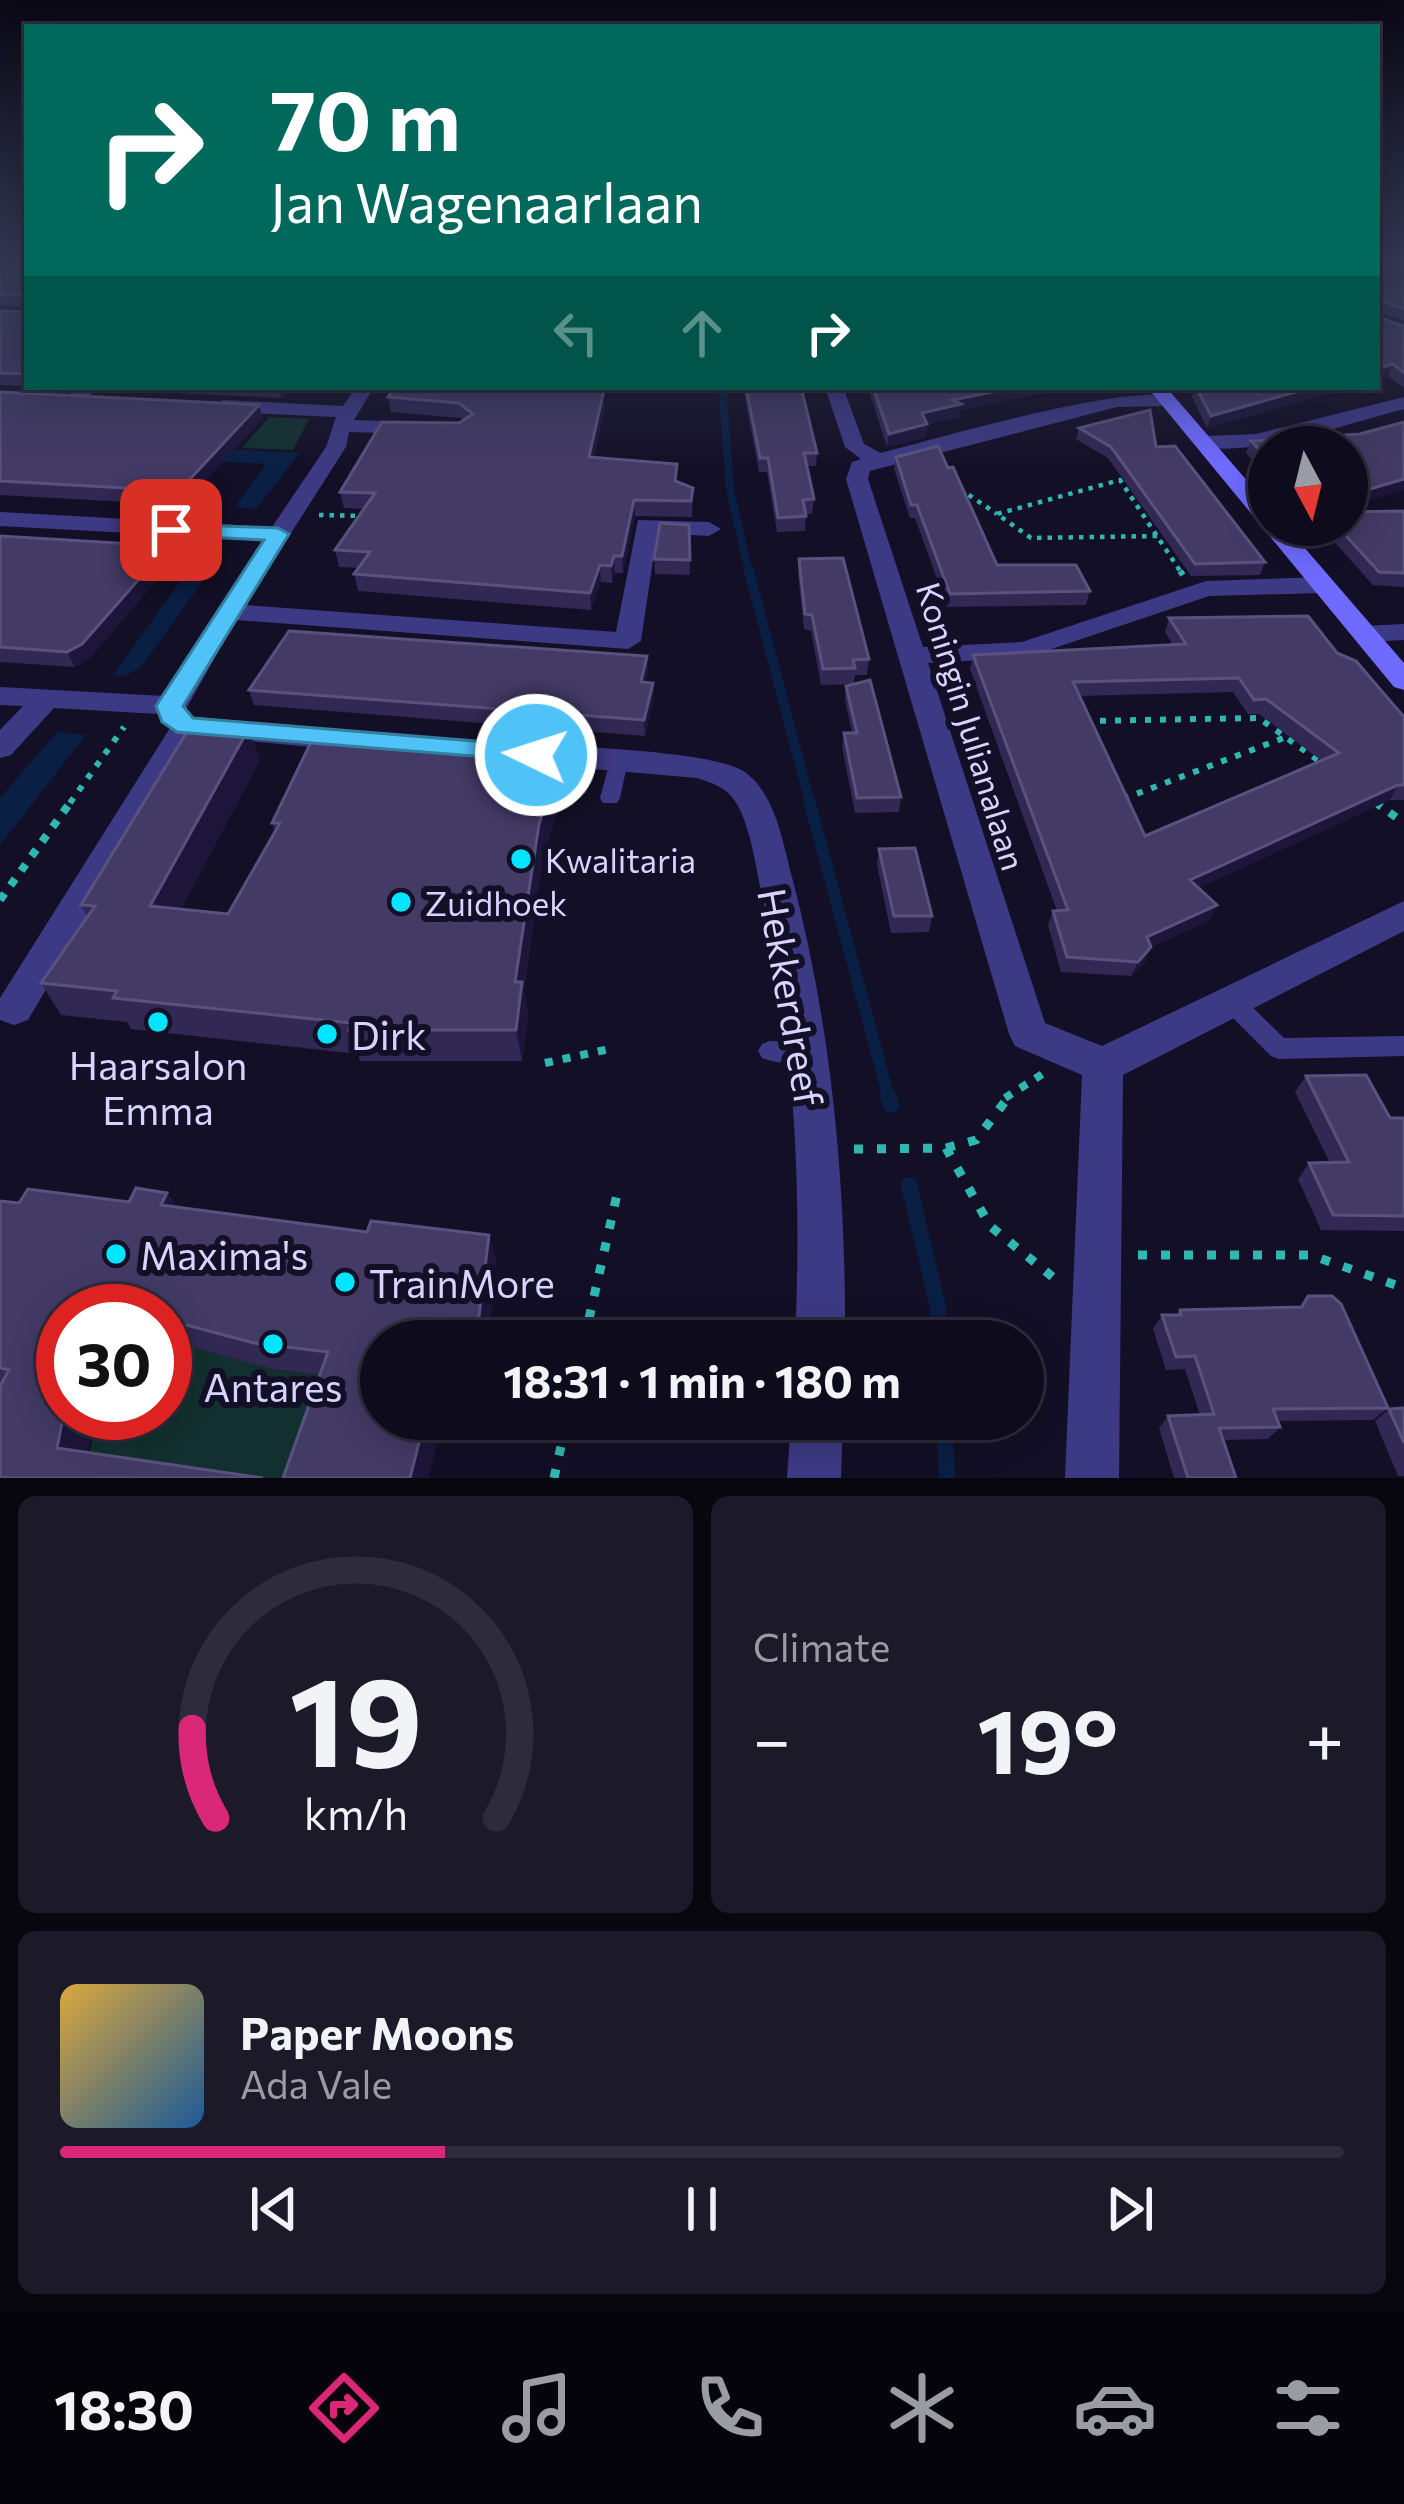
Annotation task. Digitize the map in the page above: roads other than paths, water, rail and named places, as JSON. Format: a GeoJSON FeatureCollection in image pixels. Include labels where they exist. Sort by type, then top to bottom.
{"type":"FeatureCollection","features":[{"type":"Feature","properties":{"kind":"street"},"geometry":{"type":"LineString","coordinates":[[14,1009],[178,716],[227,612],[336,447],[344,419],[363,390]]}},
{"type":"Feature","properties":{"kind":"street"},"geometry":{"type":"LineString","coordinates":[[835,390],[855,447],[893,457],[1162,394],[1248,495]]}},
{"type":"Feature","properties":{"kind":"street"},"geometry":{"type":"LineString","coordinates":[[1205,442],[1256,440],[1404,403]]}},
{"type":"Feature","properties":{"kind":"street"},"geometry":{"type":"LineString","coordinates":[[190,405],[441,428]]}},
{"type":"Feature","properties":{"kind":"street","name":"Koningin Julianalaan"},"geometry":{"type":"LineString","coordinates":[[893,457],[860,466],[857,479],[1029,1034],[1081,1058]]}},
{"type":"Feature","properties":{"kind":"street"},"geometry":{"type":"LineString","coordinates":[[0,519],[285,524]]}},
{"type":"Feature","properties":{"kind":"street"},"geometry":{"type":"LineString","coordinates":[[227,612],[628,640],[646,525],[709,529]]}},
{"type":"Feature","properties":{"kind":"street"},"geometry":{"type":"LineString","coordinates":[[1290,546],[1404,681]]}},
{"type":"Feature","properties":{"kind":"street"},"geometry":{"type":"LineString","coordinates":[[914,656],[1025,650],[1200,591],[1322,585]]}},
{"type":"Feature","properties":{"kind":"street"},"geometry":{"type":"LineString","coordinates":[[1364,634],[1404,632]]}},
{"type":"Feature","properties":{"kind":"street"},"geometry":{"type":"LineString","coordinates":[[0,696],[406,746]]}},
{"type":"Feature","properties":{"kind":"street"},"geometry":{"type":"LineString","coordinates":[[0,748],[45,700]]}},
{"type":"Feature","properties":{"kind":"street","name":"Hekkerdreef"},"geometry":{"type":"LineString","coordinates":[[454,749],[698,768],[731,778],[751,799],[802,1011],[788,1051],[814,1150],[825,1239],[821,1320]]}},
{"type":"Feature","properties":{"kind":"street"},"geometry":{"type":"LineString","coordinates":[[1092,1478],[1098,1256],[1081,1058],[1229,999],[1404,915]]}},
{"type":"Feature","properties":{"kind":"street"},"geometry":{"type":"LineString","coordinates":[[814,1478],[816,1440]]}},
{"type":"Feature","properties":{"kind":"lane"},"geometry":{"type":"LineString","coordinates":[[610,797],[619,761]]}},
{"type":"Feature","properties":{"kind":"lane"},"geometry":{"type":"LineString","coordinates":[[1229,999],[1279,1048],[1404,1046]]}},
{"type":"Feature","properties":{"kind":"water"},"geometry":{"type":"Polygon","coordinates":[[[0,437],[300,453],[256,509],[235,507],[266,464],[0,449],[0,437]]]}},
{"type":"Feature","properties":{"kind":"water"},"geometry":{"type":"Polygon","coordinates":[[[214,557],[216,563],[141,667],[125,676],[113,675],[194,562],[214,557]]]}},
{"type":"Feature","properties":{"kind":"water"},"geometry":{"type":"Polygon","coordinates":[[[57,732],[86,735],[0,845],[0,798],[57,732]]]}},
{"type":"Feature","properties":{"kind":"waterway"},"geometry":{"type":"LineString","coordinates":[[722,390],[723,397]]}},
{"type":"Feature","properties":{"kind":"waterway"},"geometry":{"type":"LineString","coordinates":[[723,394],[730,489],[749,574]]}},
{"type":"Feature","properties":{"kind":"waterway"},"geometry":{"type":"LineString","coordinates":[[749,571],[810,803]]}},
{"type":"Feature","properties":{"kind":"waterway"},"geometry":{"type":"LineString","coordinates":[[809,800],[889,1098]]}},
{"type":"Feature","properties":{"kind":"waterway"},"geometry":{"type":"LineString","coordinates":[[888,1095],[891,1105]]}},
{"type":"Feature","properties":{"kind":"waterway"},"geometry":{"type":"LineString","coordinates":[[909,1185],[939,1320]]}},
{"type":"Feature","properties":{"kind":"waterway"},"geometry":{"type":"LineString","coordinates":[[945,1440],[947,1478]]}},
{"type":"Feature","properties":{"kind":"place","name":"Kwalitaria"},"geometry":{"type":"Point","coordinates":[521,859]}},
{"type":"Feature","properties":{"kind":"place","name":"Zuidhoek"},"geometry":{"type":"Point","coordinates":[401,902]}},
{"type":"Feature","properties":{"kind":"place","name":"Haarsalon Emma"},"geometry":{"type":"Point","coordinates":[158,1022]}},
{"type":"Feature","properties":{"kind":"place","name":"Dirk"},"geometry":{"type":"Point","coordinates":[327,1034]}},
{"type":"Feature","properties":{"kind":"place","name":"Maxima's"},"geometry":{"type":"Point","coordinates":[116,1254]}},
{"type":"Feature","properties":{"kind":"place","name":"TrainMore"},"geometry":{"type":"Point","coordinates":[345,1282]}},
{"type":"Feature","properties":{"kind":"place","name":"Antares"},"geometry":{"type":"Point","coordinates":[273,1344]}}]}
